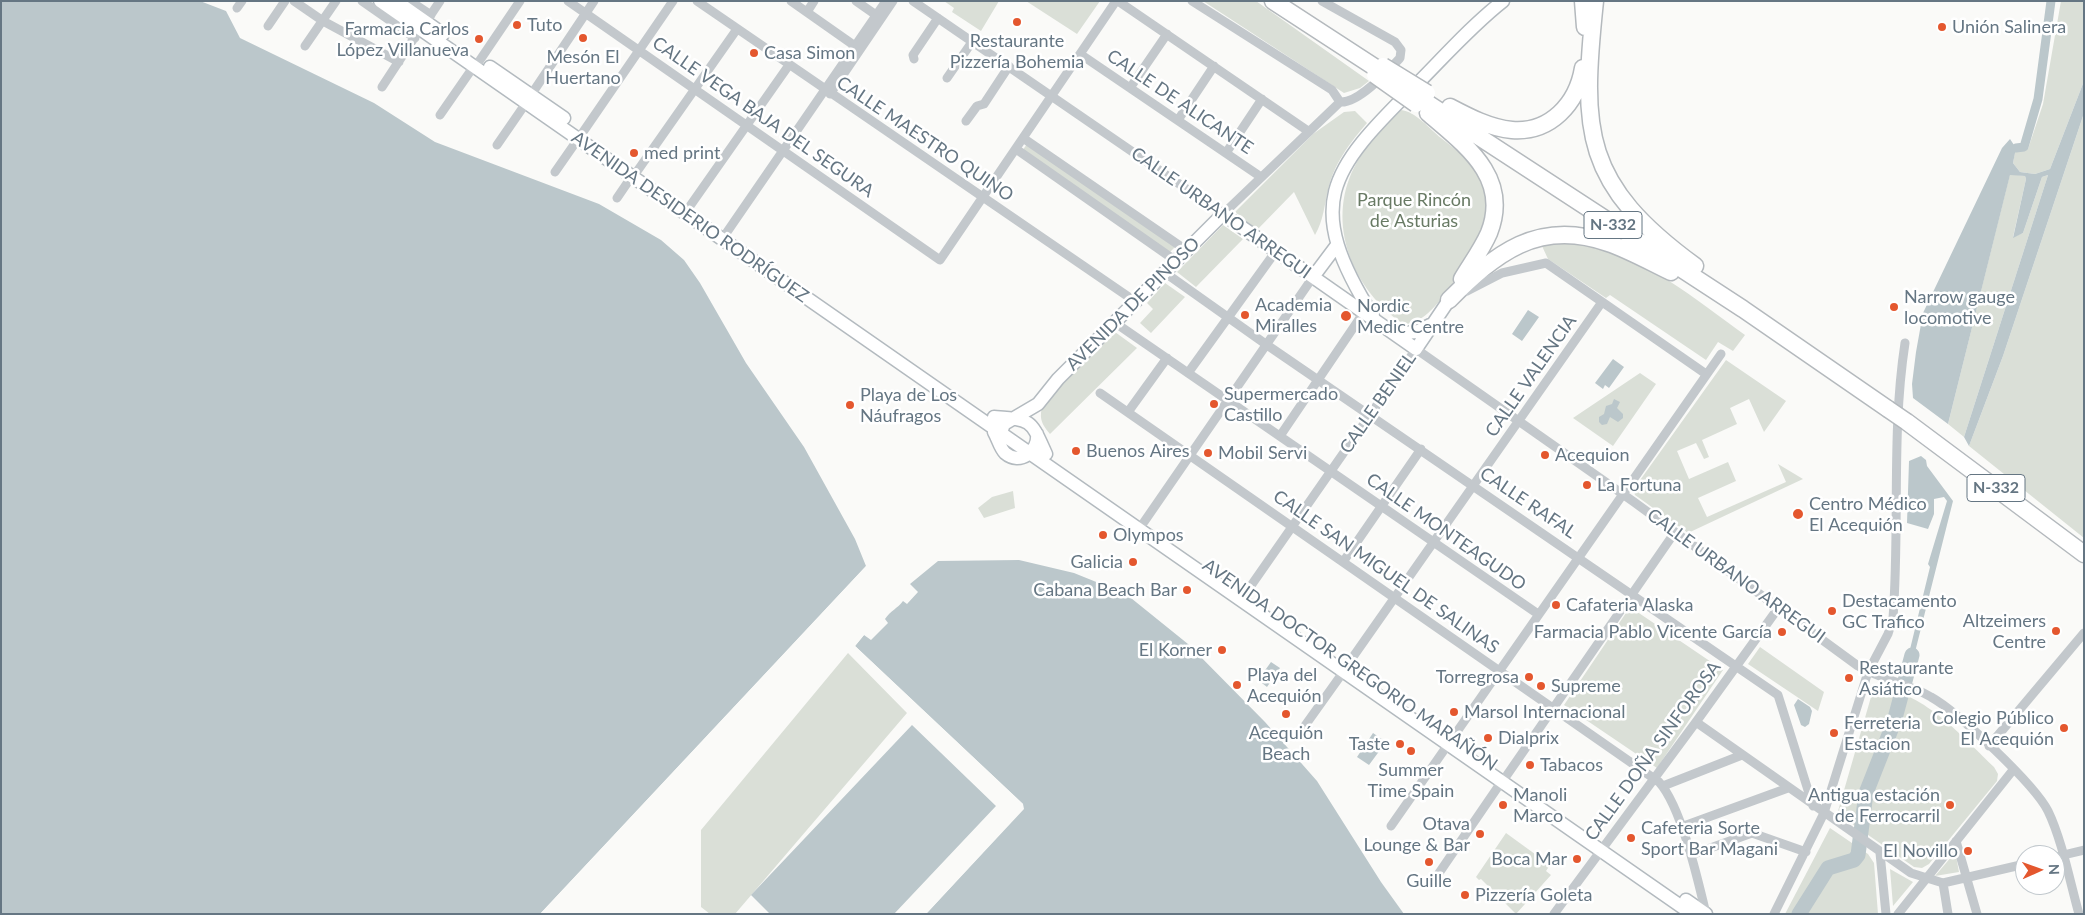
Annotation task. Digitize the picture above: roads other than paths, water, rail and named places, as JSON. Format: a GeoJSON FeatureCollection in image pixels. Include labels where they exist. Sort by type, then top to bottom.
{"type":"FeatureCollection","features":[{"type":"Feature","properties":{"kind":"highway","name":"N-332"},"geometry":{"type":"LineString","coordinates":[[1273,1],[1908,422],[2084,554]]}},
{"type":"Feature","properties":{"kind":"highway"},"geometry":{"type":"LineString","coordinates":[[1279,1],[1379,70]]}},
{"type":"Feature","properties":{"kind":"highway"},"geometry":{"type":"LineString","coordinates":[[1421,99],[1502,129],[1523,130],[1548,122],[1567,107],[1578,87],[1585,47],[1588,3]]}},
{"type":"Feature","properties":{"kind":"highway"},"geometry":{"type":"LineString","coordinates":[[1588,3],[1590,108],[1595,147],[1609,180],[1626,206],[1648,228],[1681,256],[1786,333],[1805,352]]}},
{"type":"Feature","properties":{"kind":"highway"},"geometry":{"type":"LineString","coordinates":[[1421,99],[1479,161],[1488,174],[1494,190],[1494,215],[1489,232],[1449,300]]}},
{"type":"Feature","properties":{"kind":"highway"},"geometry":{"type":"LineString","coordinates":[[1449,300],[1486,265],[1512,248],[1544,238],[1581,236],[1610,243],[1673,274],[1773,338],[1805,352]]}},
{"type":"Feature","properties":{"kind":"street"},"geometry":{"type":"LineString","coordinates":[[268,26],[285,1]]}},
{"type":"Feature","properties":{"kind":"street"},"geometry":{"type":"LineString","coordinates":[[294,1],[323,21],[399,62]]}},
{"type":"Feature","properties":{"kind":"street"},"geometry":{"type":"LineString","coordinates":[[305,46],[336,1]]}},
{"type":"Feature","properties":{"kind":"street","name":"AVENIDA DESIDERIO RODRÍGUEZ"},"geometry":{"type":"LineString","coordinates":[[362,1],[423,26]]}},
{"type":"Feature","properties":{"kind":"street","name":"AVENIDA DESIDERIO RODRÍGUEZ"},"geometry":{"type":"LineString","coordinates":[[380,1],[423,26],[477,63],[997,428]]}},
{"type":"Feature","properties":{"kind":"street","name":"AVENIDA DESIDERIO RODRÍGUEZ"},"geometry":{"type":"LineString","coordinates":[[396,1],[423,26]]}},
{"type":"Feature","properties":{"kind":"street","name":"AVENIDA DESIDERIO RODRÍGUEZ"},"geometry":{"type":"LineString","coordinates":[[410,1],[423,26]]}},
{"type":"Feature","properties":{"kind":"street"},"geometry":{"type":"LineString","coordinates":[[382,87],[440,1]]}},
{"type":"Feature","properties":{"kind":"street"},"geometry":{"type":"LineString","coordinates":[[440,115],[520,1]]}},
{"type":"Feature","properties":{"kind":"street","name":"CALLE VEGA BAJA DEL SEGURA"},"geometry":{"type":"LineString","coordinates":[[568,1],[940,260],[980,196]]}},
{"type":"Feature","properties":{"kind":"street"},"geometry":{"type":"LineString","coordinates":[[497,145],[594,1]]}},
{"type":"Feature","properties":{"kind":"street"},"geometry":{"type":"LineString","coordinates":[[555,172],[673,1]]}},
{"type":"Feature","properties":{"kind":"street","name":"CALLE MAESTRO QUINO"},"geometry":{"type":"LineString","coordinates":[[697,1],[1136,302]]}},
{"type":"Feature","properties":{"kind":"street"},"geometry":{"type":"LineString","coordinates":[[792,1],[856,46]]}},
{"type":"Feature","properties":{"kind":"street"},"geometry":{"type":"LineString","coordinates":[[807,12],[814,1]]}},
{"type":"Feature","properties":{"kind":"street"},"geometry":{"type":"LineString","coordinates":[[856,1],[876,15]]}},
{"type":"Feature","properties":{"kind":"street"},"geometry":{"type":"LineString","coordinates":[[828,92],[886,1]]}},
{"type":"Feature","properties":{"kind":"street"},"geometry":{"type":"LineString","coordinates":[[728,232],[783,151],[893,1]]}},
{"type":"Feature","properties":{"kind":"street","name":"CALLE URBANO ARREGUI"},"geometry":{"type":"LineString","coordinates":[[913,1],[1376,320],[1622,494],[1868,672],[1916,690],[1947,708],[2032,789],[2047,809],[2055,845]]}},
{"type":"Feature","properties":{"kind":"street"},"geometry":{"type":"LineString","coordinates":[[980,196],[1109,1]]}},
{"type":"Feature","properties":{"kind":"street"},"geometry":{"type":"LineString","coordinates":[[980,196],[1016,149],[1049,94],[1117,1],[1308,131]]}},
{"type":"Feature","properties":{"kind":"street"},"geometry":{"type":"LineString","coordinates":[[1192,1],[1332,90],[1340,102]]}},
{"type":"Feature","properties":{"kind":"street","name":"AVENIDA DE PINOSO"},"geometry":{"type":"LineString","coordinates":[[997,428],[1016,419],[1038,404],[1058,379],[1114,322],[1308,131],[1340,102],[1352,100],[1368,89],[1400,58],[1401,50],[1395,42],[1322,1]]}},
{"type":"Feature","properties":{"kind":"street"},"geometry":{"type":"LineString","coordinates":[[1376,320],[1343,263],[1336,245],[1332,222],[1333,201],[1339,177],[1350,156],[1392,109],[1503,1]]}},
{"type":"Feature","properties":{"kind":"street"},"geometry":{"type":"LineString","coordinates":[[914,59],[913,55],[938,18]]}},
{"type":"Feature","properties":{"kind":"street"},"geometry":{"type":"LineString","coordinates":[[617,198],[737,29]]}},
{"type":"Feature","properties":{"kind":"street"},"geometry":{"type":"LineString","coordinates":[[1130,88],[1167,34]]}},
{"type":"Feature","properties":{"kind":"street"},"geometry":{"type":"LineString","coordinates":[[947,78],[972,42]]}},
{"type":"Feature","properties":{"kind":"street","name":"CALLE DE ALICANTE"},"geometry":{"type":"LineString","coordinates":[[1080,54],[1261,177]]}},
{"type":"Feature","properties":{"kind":"street"},"geometry":{"type":"LineString","coordinates":[[690,206],[789,65]]}},
{"type":"Feature","properties":{"kind":"street"},"geometry":{"type":"LineString","coordinates":[[966,121],[977,106],[984,104],[1009,66]]}},
{"type":"Feature","properties":{"kind":"street"},"geometry":{"type":"LineString","coordinates":[[1178,120],[1214,66]]}},
{"type":"Feature","properties":{"kind":"street"},"geometry":{"type":"LineString","coordinates":[[1226,153],[1262,99]]}},
{"type":"Feature","properties":{"kind":"street"},"geometry":{"type":"LineString","coordinates":[[1023,138],[1186,250]]}},
{"type":"Feature","properties":{"kind":"street"},"geometry":{"type":"LineString","coordinates":[[1016,149],[1176,261]]}},
{"type":"Feature","properties":{"kind":"street","name":"AVENIDA DESIDERIO RODRÍGUEZ"},"geometry":{"type":"LineString","coordinates":[[635,173],[690,206],[728,232],[997,428]]}},
{"type":"Feature","properties":{"kind":"street"},"geometry":{"type":"LineString","coordinates":[[1144,522],[1336,245]]}},
{"type":"Feature","properties":{"kind":"street"},"geometry":{"type":"LineString","coordinates":[[1188,373],[1276,251]]}},
{"type":"Feature","properties":{"kind":"street","name":"CALLE BENIEL"},"geometry":{"type":"LineString","coordinates":[[1244,596],[1449,300],[1502,273],[1546,263],[1706,374]]}},
{"type":"Feature","properties":{"kind":"street","name":"CALLE RAFAL"},"geometry":{"type":"LineString","coordinates":[[1164,272],[1267,345],[1578,556],[1778,695],[1813,806]]}},
{"type":"Feature","properties":{"kind":"street"},"geometry":{"type":"LineString","coordinates":[[1357,289],[1395,334],[1416,332],[1433,324]]}},
{"type":"Feature","properties":{"kind":"street","name":"CALLE VALENCIA"},"geometry":{"type":"LineString","coordinates":[[1299,734],[1602,302]]}},
{"type":"Feature","properties":{"kind":"street"},"geometry":{"type":"LineString","coordinates":[[1280,436],[1364,312]]}},
{"type":"Feature","properties":{"kind":"street","name":"CALLE MONTEAGUDO"},"geometry":{"type":"LineString","coordinates":[[1114,322],[1538,614]]}},
{"type":"Feature","properties":{"kind":"street"},"geometry":{"type":"LineString","coordinates":[[1774,914],[1824,813],[1868,672],[1888,634],[1893,618],[1897,431],[1900,373],[1905,343]]}},
{"type":"Feature","properties":{"kind":"street"},"geometry":{"type":"LineString","coordinates":[[1391,826],[1721,354]]}},
{"type":"Feature","properties":{"kind":"street"},"geometry":{"type":"LineString","coordinates":[[1128,412],[1167,358]]}},
{"type":"Feature","properties":{"kind":"street","name":"CALLE SAN MIGUEL DE SALINAS"},"geometry":{"type":"LineString","coordinates":[[1100,393],[1663,786]]}},
{"type":"Feature","properties":{"kind":"street"},"geometry":{"type":"LineString","coordinates":[[1037,444],[1035,418],[1038,404]]}},
{"type":"Feature","properties":{"kind":"street"},"geometry":{"type":"LineString","coordinates":[[1016,419],[1030,423],[1037,444]]}},
{"type":"Feature","properties":{"kind":"street"},"geometry":{"type":"LineString","coordinates":[[997,428],[1005,452],[1012,457],[1021,458],[1037,444]]}},
{"type":"Feature","properties":{"kind":"street","name":"AVENIDA DOCTOR GREGORIO MARAÑÓN"},"geometry":{"type":"LineString","coordinates":[[997,428],[1037,444],[1244,596]]}},
{"type":"Feature","properties":{"kind":"street","name":"AVENIDA DOCTOR GREGORIO MARAÑÓN"},"geometry":{"type":"LineString","coordinates":[[1037,444],[1244,596],[1603,847],[1692,914]]}},
{"type":"Feature","properties":{"kind":"street"},"geometry":{"type":"LineString","coordinates":[[1343,562],[1421,450]]}},
{"type":"Feature","properties":{"kind":"street"},"geometry":{"type":"LineString","coordinates":[[1438,873],[1675,532]]}},
{"type":"Feature","properties":{"kind":"street","name":"CALLE DOÑA SINFOROSA"},"geometry":{"type":"LineString","coordinates":[[1554,914],[1696,722],[1778,607]]}},
{"type":"Feature","properties":{"kind":"street"},"geometry":{"type":"LineString","coordinates":[[1989,746],[2084,633]]}},
{"type":"Feature","properties":{"kind":"street"},"geometry":{"type":"LineString","coordinates":[[1696,722],[1908,872],[1934,882],[1943,883],[2015,867]]}},
{"type":"Feature","properties":{"kind":"street"},"geometry":{"type":"LineString","coordinates":[[1706,914],[1681,828],[1663,786],[1742,756]]}},
{"type":"Feature","properties":{"kind":"street"},"geometry":{"type":"LineString","coordinates":[[1898,914],[2013,770]]}},
{"type":"Feature","properties":{"kind":"street"},"geometry":{"type":"LineString","coordinates":[[1681,828],[1788,788]]}},
{"type":"Feature","properties":{"kind":"street"},"geometry":{"type":"LineString","coordinates":[[1690,855],[1752,833],[1806,852]]}},
{"type":"Feature","properties":{"kind":"street"},"geometry":{"type":"LineString","coordinates":[[1956,841],[1977,914]]}},
{"type":"Feature","properties":{"kind":"street","name":"AVENIDA DOCTOR GREGORIO MARAÑÓN"},"geometry":{"type":"LineString","coordinates":[[1603,847],[1706,914]]}},
{"type":"Feature","properties":{"kind":"street"},"geometry":{"type":"LineString","coordinates":[[2065,854],[2084,850]]}},
{"type":"Feature","properties":{"kind":"street"},"geometry":{"type":"LineString","coordinates":[[1879,852],[1886,914]]}},
{"type":"Feature","properties":{"kind":"street","name":"CALLE URBANO ARREGUI"},"geometry":{"type":"LineString","coordinates":[[2065,875],[2079,914]]}},
{"type":"Feature","properties":{"kind":"street"},"geometry":{"type":"LineString","coordinates":[[1943,883],[1948,914]]}},
{"type":"Feature","properties":{"kind":"waterway"},"geometry":{"type":"LineString","coordinates":[[2016,148],[2024,147],[2038,99],[2051,1]]}},
{"type":"Feature","properties":{"kind":"waterway"},"geometry":{"type":"LineString","coordinates":[[1799,914],[1828,868],[1854,860],[1858,855],[1866,793],[1894,722],[1912,655]]}},
{"type":"Feature","properties":{"kind":"place","name":"Restaurante Pizzería Bohemia"},"geometry":{"type":"Point","coordinates":[1017,22]}},
{"type":"Feature","properties":{"kind":"place","name":"Tuto"},"geometry":{"type":"Point","coordinates":[517,25]}},
{"type":"Feature","properties":{"kind":"place","name":"Unión Salinera"},"geometry":{"type":"Point","coordinates":[1942,27]}},
{"type":"Feature","properties":{"kind":"place","name":"Mesón El Huertano"},"geometry":{"type":"Point","coordinates":[583,38]}},
{"type":"Feature","properties":{"kind":"place","name":"Farmacia Carlos López Villanueva"},"geometry":{"type":"Point","coordinates":[479,39]}},
{"type":"Feature","properties":{"kind":"place","name":"Casa Simon"},"geometry":{"type":"Point","coordinates":[754,53]}},
{"type":"Feature","properties":{"kind":"place","name":"med print"},"geometry":{"type":"Point","coordinates":[634,153]}},
{"type":"Feature","properties":{"kind":"place","name":"Narrow gauge locomotive"},"geometry":{"type":"Point","coordinates":[1894,307]}},
{"type":"Feature","properties":{"kind":"place","name":"Academia Miralles"},"geometry":{"type":"Point","coordinates":[1245,315]}},
{"type":"Feature","properties":{"kind":"place","name":"Nordic Medic Centre"},"geometry":{"type":"Point","coordinates":[1346,316]}},
{"type":"Feature","properties":{"kind":"place","name":"Supermercado Castillo"},"geometry":{"type":"Point","coordinates":[1214,404]}},
{"type":"Feature","properties":{"kind":"place","name":"Playa de Los Náufragos"},"geometry":{"type":"Point","coordinates":[850,405]}},
{"type":"Feature","properties":{"kind":"place","name":"Buenos Aires"},"geometry":{"type":"Point","coordinates":[1076,451]}},
{"type":"Feature","properties":{"kind":"place","name":"Mobil Servi"},"geometry":{"type":"Point","coordinates":[1208,453]}},
{"type":"Feature","properties":{"kind":"place","name":"Acequion"},"geometry":{"type":"Point","coordinates":[1545,455]}},
{"type":"Feature","properties":{"kind":"place","name":"La Fortuna"},"geometry":{"type":"Point","coordinates":[1587,485]}},
{"type":"Feature","properties":{"kind":"place","name":"Centro Médico El Acequión"},"geometry":{"type":"Point","coordinates":[1798,514]}},
{"type":"Feature","properties":{"kind":"place","name":"Olympos"},"geometry":{"type":"Point","coordinates":[1103,535]}},
{"type":"Feature","properties":{"kind":"place","name":"Galicia"},"geometry":{"type":"Point","coordinates":[1133,562]}},
{"type":"Feature","properties":{"kind":"place","name":"Cabana Beach Bar"},"geometry":{"type":"Point","coordinates":[1187,590]}},
{"type":"Feature","properties":{"kind":"place","name":"Cafateria Alaska"},"geometry":{"type":"Point","coordinates":[1556,605]}},
{"type":"Feature","properties":{"kind":"place","name":"Destacamento GC Trafico"},"geometry":{"type":"Point","coordinates":[1832,611]}},
{"type":"Feature","properties":{"kind":"place","name":"Altzeimers Centre"},"geometry":{"type":"Point","coordinates":[2056,631]}},
{"type":"Feature","properties":{"kind":"place","name":"Farmacia Pablo Vicente García"},"geometry":{"type":"Point","coordinates":[1782,632]}},
{"type":"Feature","properties":{"kind":"place","name":"El Korner"},"geometry":{"type":"Point","coordinates":[1222,650]}},
{"type":"Feature","properties":{"kind":"place","name":"Torregrosa"},"geometry":{"type":"Point","coordinates":[1529,677]}},
{"type":"Feature","properties":{"kind":"place","name":"Restaurante Asiático"},"geometry":{"type":"Point","coordinates":[1849,678]}},
{"type":"Feature","properties":{"kind":"place","name":"Playa del Acequión"},"geometry":{"type":"Point","coordinates":[1237,685]}},
{"type":"Feature","properties":{"kind":"place","name":"Supreme"},"geometry":{"type":"Point","coordinates":[1541,686]}},
{"type":"Feature","properties":{"kind":"place","name":"Marsol Internacional"},"geometry":{"type":"Point","coordinates":[1454,712]}},
{"type":"Feature","properties":{"kind":"place","name":"Acequión Beach"},"geometry":{"type":"Point","coordinates":[1286,714]}},
{"type":"Feature","properties":{"kind":"place","name":"Colegio Público El Acequión"},"geometry":{"type":"Point","coordinates":[2064,728]}},
{"type":"Feature","properties":{"kind":"place","name":"Ferreteria Estacion"},"geometry":{"type":"Point","coordinates":[1834,733]}},
{"type":"Feature","properties":{"kind":"place","name":"Dialprix"},"geometry":{"type":"Point","coordinates":[1488,738]}},
{"type":"Feature","properties":{"kind":"place","name":"Taste"},"geometry":{"type":"Point","coordinates":[1400,744]}},
{"type":"Feature","properties":{"kind":"place","name":"Summer Time Spain"},"geometry":{"type":"Point","coordinates":[1411,751]}},
{"type":"Feature","properties":{"kind":"place","name":"Tabacos"},"geometry":{"type":"Point","coordinates":[1530,765]}},
{"type":"Feature","properties":{"kind":"place","name":"Manoli Marco"},"geometry":{"type":"Point","coordinates":[1503,805]}},
{"type":"Feature","properties":{"kind":"place","name":"Antigua estación de Ferrocarril"},"geometry":{"type":"Point","coordinates":[1950,805]}},
{"type":"Feature","properties":{"kind":"place","name":"Otava Lounge & Bar"},"geometry":{"type":"Point","coordinates":[1480,834]}},
{"type":"Feature","properties":{"kind":"place","name":"Cafeteria Sorte Sport Bar Magani"},"geometry":{"type":"Point","coordinates":[1631,838]}},
{"type":"Feature","properties":{"kind":"place","name":"El Novillo"},"geometry":{"type":"Point","coordinates":[1968,851]}},
{"type":"Feature","properties":{"kind":"place","name":"Boca Mar"},"geometry":{"type":"Point","coordinates":[1577,859]}},
{"type":"Feature","properties":{"kind":"place","name":"Guille"},"geometry":{"type":"Point","coordinates":[1429,862]}},
{"type":"Feature","properties":{"kind":"place","name":"Pizzería Goleta"},"geometry":{"type":"Point","coordinates":[1465,895]}},
{"type":"Feature","properties":{"kind":"park label","name":"Parque Rincón de Asturias"},"geometry":{"type":"Point","coordinates":[1414,210]}}]}
